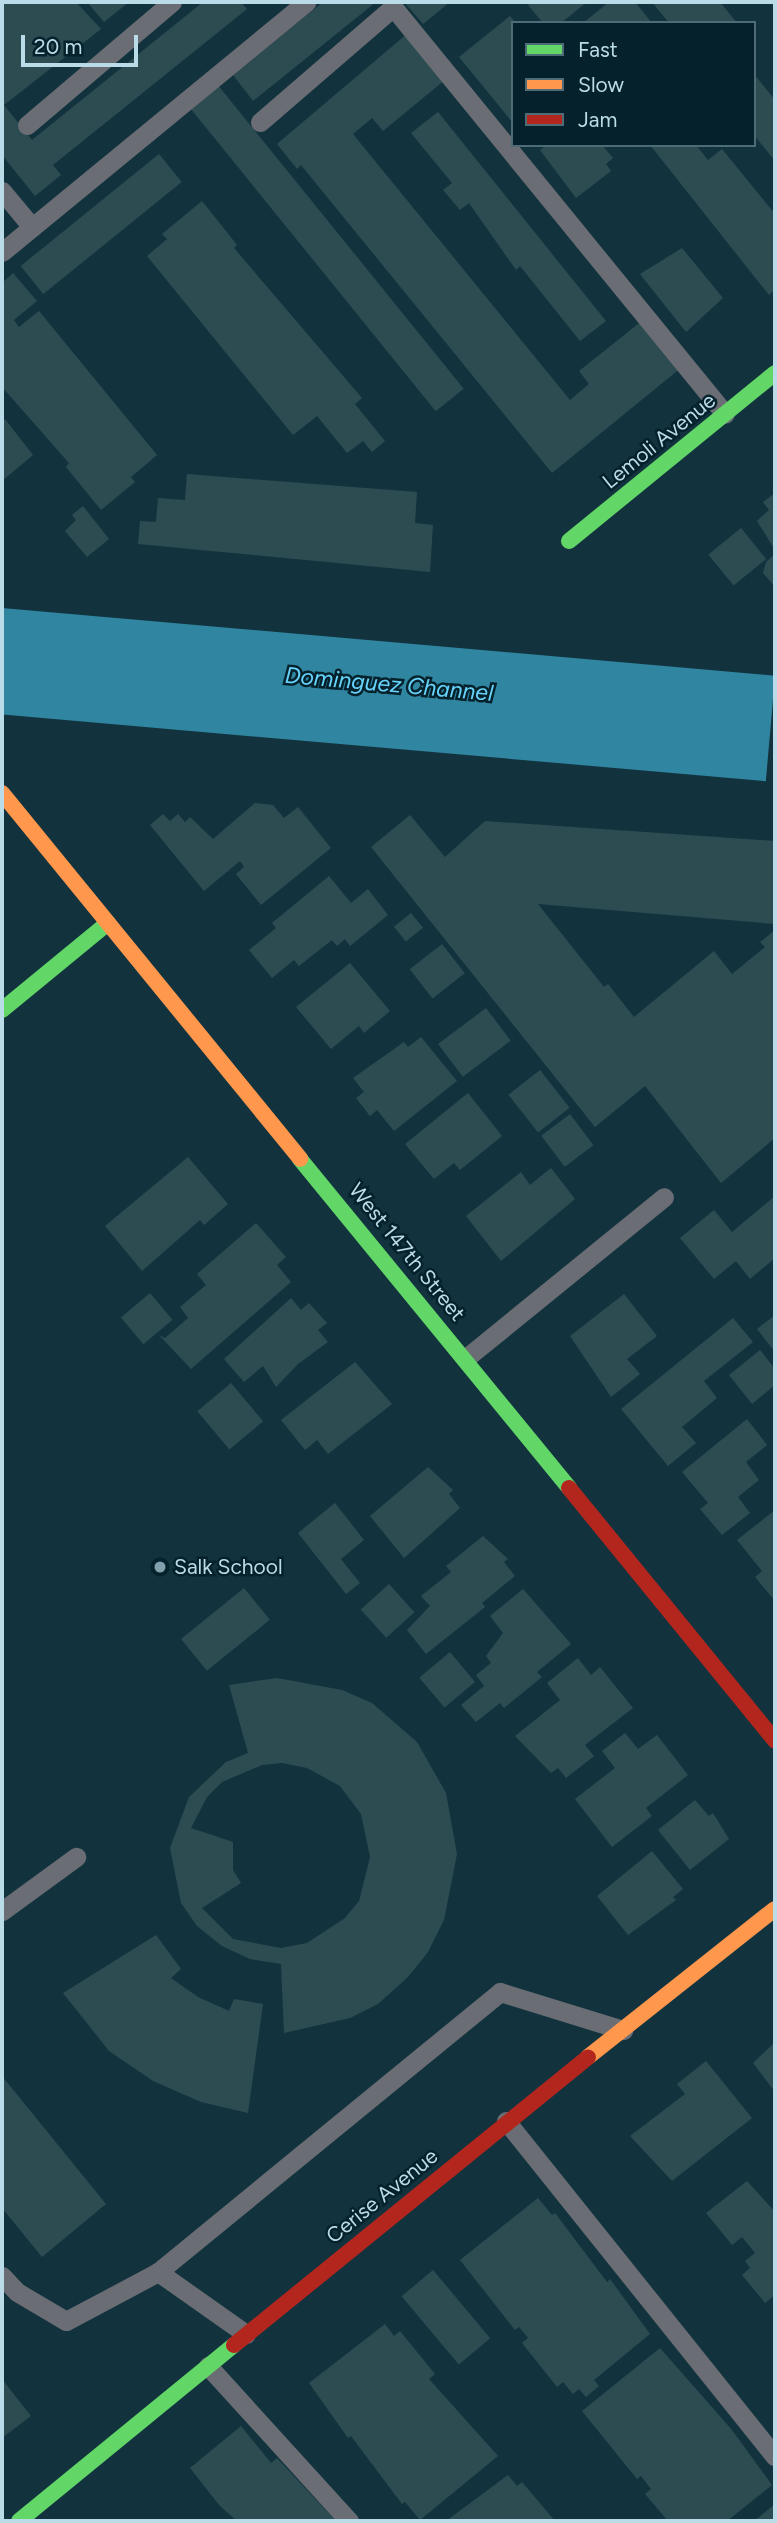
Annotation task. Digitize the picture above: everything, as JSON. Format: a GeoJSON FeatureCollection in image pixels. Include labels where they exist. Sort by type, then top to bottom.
{"type":"FeatureCollection","features":[{"type":"Feature","properties":{"kind":"street","name":"Lemoli Avenue"},"geometry":{"type":"LineString","coordinates":[[569,541],[775,373]]}},
{"type":"Feature","properties":{"kind":"street","name":"West 147th Street"},"geometry":{"type":"LineString","coordinates":[[2,793],[466,1358],[775,1741]]}},
{"type":"Feature","properties":{"kind":"street"},"geometry":{"type":"LineString","coordinates":[[2,1010],[108,923]]}},
{"type":"Feature","properties":{"kind":"street","name":"Cerise Avenue"},"geometry":{"type":"LineString","coordinates":[[19,2521],[506,2121],[775,1909]]}},
{"type":"Feature","properties":{"kind":"lane"},"geometry":{"type":"LineString","coordinates":[[27,125],[172,2]]}},
{"type":"Feature","properties":{"kind":"lane"},"geometry":{"type":"LineString","coordinates":[[2,252],[306,2]]}},
{"type":"Feature","properties":{"kind":"lane"},"geometry":{"type":"LineString","coordinates":[[260,122],[393,7],[725,414]]}},
{"type":"Feature","properties":{"kind":"lane"},"geometry":{"type":"LineString","coordinates":[[2,191],[32,227]]}},
{"type":"Feature","properties":{"kind":"lane"},"geometry":{"type":"LineString","coordinates":[[466,1358],[664,1197]]}},
{"type":"Feature","properties":{"kind":"lane"},"geometry":{"type":"LineString","coordinates":[[2,1911],[76,1857]]}},
{"type":"Feature","properties":{"kind":"lane"},"geometry":{"type":"LineString","coordinates":[[2,2276],[13,2289],[66,2321],[158,2272],[500,1992],[623,2029]]}},
{"type":"Feature","properties":{"kind":"lane"},"geometry":{"type":"LineString","coordinates":[[506,2121],[775,2457]]}},
{"type":"Feature","properties":{"kind":"lane"},"geometry":{"type":"LineString","coordinates":[[158,2272],[246,2334]]}},
{"type":"Feature","properties":{"kind":"lane"},"geometry":{"type":"LineString","coordinates":[[208,2366],[349,2521]]}},
{"type":"Feature","properties":{"kind":"water","name":"Dominguez Channel"},"geometry":{"type":"Polygon","coordinates":[[[2,608],[775,676],[766,781],[2,714],[2,608]]]}},
{"type":"Feature","properties":{"kind":"building"},"geometry":{"type":"Polygon","coordinates":[[[2,2],[76,2],[101,29],[4,105],[32,140],[203,2],[241,2],[247,9],[53,165],[61,175],[35,196],[2,155],[2,2]]]}},
{"type":"Feature","properties":{"kind":"building"},"geometry":{"type":"Polygon","coordinates":[[[87,2],[129,2],[104,22],[87,2]]]}},
{"type":"Feature","properties":{"kind":"building"},"geometry":{"type":"Polygon","coordinates":[[[323,2],[376,2],[253,101],[233,75],[323,2]]]}},
{"type":"Feature","properties":{"kind":"building"},"geometry":{"type":"Polygon","coordinates":[[[404,2],[450,2],[423,24],[404,2]]]}},
{"type":"Feature","properties":{"kind":"building"},"geometry":{"type":"Polygon","coordinates":[[[532,2],[587,2],[563,21],[541,21],[528,5],[532,2]]]}},
{"type":"Feature","properties":{"kind":"building"},"geometry":{"type":"Polygon","coordinates":[[[609,2],[635,2],[650,21],[585,21],[609,2]]]}},
{"type":"Feature","properties":{"kind":"building"},"geometry":{"type":"Polygon","coordinates":[[[652,2],[720,2],[735,21],[667,21],[652,2]]]}},
{"type":"Feature","properties":{"kind":"building"},"geometry":{"type":"Polygon","coordinates":[[[510,16],[514,21],[511,21],[511,121],[459,57],[510,16]]]}},
{"type":"Feature","properties":{"kind":"building"},"geometry":{"type":"Polygon","coordinates":[[[408,33],[446,79],[383,131],[372,118],[353,134],[570,400],[589,384],[579,371],[643,320],[682,367],[552,473],[301,165],[297,169],[277,144],[408,33]]]}},
{"type":"Feature","properties":{"kind":"building"},"geometry":{"type":"Polygon","coordinates":[[[756,76],[775,100],[775,161],[756,137],[756,76]]]}},
{"type":"Feature","properties":{"kind":"building"},"geometry":{"type":"Polygon","coordinates":[[[217,84],[464,389],[436,411],[189,107],[217,84]]]}},
{"type":"Feature","properties":{"kind":"building"},"geometry":{"type":"Polygon","coordinates":[[[438,112],[606,321],[580,341],[520,266],[516,270],[469,203],[460,210],[443,190],[452,183],[411,133],[438,112]]]}},
{"type":"Feature","properties":{"kind":"building"},"geometry":{"type":"Polygon","coordinates":[[[544,147],[604,147],[613,158],[606,164],[611,171],[576,198],[540,150],[544,147]]]}},
{"type":"Feature","properties":{"kind":"building"},"geometry":{"type":"Polygon","coordinates":[[[652,147],[698,147],[708,160],[722,149],[775,214],[775,289],[769,295],[652,147]]]}},
{"type":"Feature","properties":{"kind":"building"},"geometry":{"type":"Polygon","coordinates":[[[159,154],[182,182],[43,294],[21,266],[159,154]]]}},
{"type":"Feature","properties":{"kind":"building"},"geometry":{"type":"Polygon","coordinates":[[[202,201],[237,245],[234,248],[362,398],[355,404],[385,441],[372,452],[363,441],[347,453],[317,416],[293,435],[147,256],[167,239],[162,234],[202,201]]]}},
{"type":"Feature","properties":{"kind":"building"},"geometry":{"type":"Polygon","coordinates":[[[682,248],[723,298],[686,332],[640,274],[682,248]]]}},
{"type":"Feature","properties":{"kind":"building"},"geometry":{"type":"Polygon","coordinates":[[[13,273],[37,301],[14,320],[19,327],[39,311],[157,455],[131,477],[135,482],[101,510],[66,467],[69,463],[2,387],[2,283],[13,273]]]}},
{"type":"Feature","properties":{"kind":"building"},"geometry":{"type":"Polygon","coordinates":[[[5,419],[33,455],[2,481],[2,422],[5,419]]]}},
{"type":"Feature","properties":{"kind":"building"},"geometry":{"type":"Polygon","coordinates":[[[187,474],[417,492],[415,523],[433,525],[430,572],[138,544],[140,521],[156,522],[158,498],[185,500],[187,474]]]}},
{"type":"Feature","properties":{"kind":"building"},"geometry":{"type":"Polygon","coordinates":[[[775,493],[775,550],[757,521],[769,510],[763,502],[775,493]]]}},
{"type":"Feature","properties":{"kind":"building"},"geometry":{"type":"Polygon","coordinates":[[[83,506],[109,539],[87,557],[65,531],[76,520],[72,515],[83,506]]]}},
{"type":"Feature","properties":{"kind":"building"},"geometry":{"type":"Polygon","coordinates":[[[741,528],[766,559],[734,586],[708,554],[741,528]]]}},
{"type":"Feature","properties":{"kind":"building"},"geometry":{"type":"Polygon","coordinates":[[[775,554],[775,587],[763,573],[766,562],[775,554]]]}},
{"type":"Feature","properties":{"kind":"building"},"geometry":{"type":"Polygon","coordinates":[[[255,803],[273,805],[284,818],[298,807],[331,848],[261,905],[236,874],[244,867],[240,861],[204,891],[150,825],[163,814],[170,821],[178,814],[185,822],[190,817],[213,839],[255,803]]]}},
{"type":"Feature","properties":{"kind":"building"},"geometry":{"type":"Polygon","coordinates":[[[410,815],[445,857],[485,821],[775,841],[775,924],[538,904],[604,987],[608,984],[634,1017],[714,951],[732,974],[765,947],[760,942],[775,930],[775,1138],[721,1183],[645,1086],[595,1127],[371,847],[410,815]]]}},
{"type":"Feature","properties":{"kind":"building"},"geometry":{"type":"Polygon","coordinates":[[[329,876],[351,903],[368,889],[388,915],[350,946],[345,939],[337,946],[332,940],[299,966],[294,960],[272,978],[249,950],[276,928],[272,923],[329,876]]]}},
{"type":"Feature","properties":{"kind":"building"},"geometry":{"type":"Polygon","coordinates":[[[411,913],[423,928],[406,942],[394,927],[411,913]]]}},
{"type":"Feature","properties":{"kind":"building"},"geometry":{"type":"Polygon","coordinates":[[[442,944],[465,973],[432,998],[410,969],[442,944]]]}},
{"type":"Feature","properties":{"kind":"building"},"geometry":{"type":"Polygon","coordinates":[[[350,963],[390,1011],[364,1033],[359,1026],[331,1049],[296,1007],[350,963]]]}},
{"type":"Feature","properties":{"kind":"building"},"geometry":{"type":"Polygon","coordinates":[[[486,1008],[511,1041],[463,1077],[438,1044],[486,1008]]]}},
{"type":"Feature","properties":{"kind":"building"},"geometry":{"type":"Polygon","coordinates":[[[421,1037],[457,1081],[394,1131],[377,1110],[370,1116],[356,1098],[364,1092],[353,1078],[404,1042],[408,1047],[421,1037]]]}},
{"type":"Feature","properties":{"kind":"building"},"geometry":{"type":"Polygon","coordinates":[[[540,1070],[570,1108],[538,1132],[508,1095],[540,1070]]]}},
{"type":"Feature","properties":{"kind":"building"},"geometry":{"type":"Polygon","coordinates":[[[468,1093],[502,1136],[460,1170],[454,1163],[434,1179],[405,1144],[468,1093]]]}},
{"type":"Feature","properties":{"kind":"building"},"geometry":{"type":"Polygon","coordinates":[[[570,1114],[593,1145],[565,1167],[541,1136],[570,1114]]]}},
{"type":"Feature","properties":{"kind":"building"},"geometry":{"type":"Polygon","coordinates":[[[188,1157],[228,1204],[204,1225],[200,1220],[142,1271],[105,1226],[188,1157]]]}},
{"type":"Feature","properties":{"kind":"building"},"geometry":{"type":"Polygon","coordinates":[[[551,1168],[575,1199],[501,1261],[466,1216],[521,1172],[530,1185],[551,1168]]]}},
{"type":"Feature","properties":{"kind":"building"},"geometry":{"type":"Polygon","coordinates":[[[775,1196],[775,1258],[750,1279],[736,1261],[714,1279],[680,1238],[714,1210],[732,1232],[775,1196]]]}},
{"type":"Feature","properties":{"kind":"building"},"geometry":{"type":"Polygon","coordinates":[[[256,1223],[286,1257],[277,1265],[291,1282],[191,1369],[159,1335],[165,1338],[188,1318],[180,1307],[206,1285],[197,1274],[256,1223]]]}},
{"type":"Feature","properties":{"kind":"building"},"geometry":{"type":"Polygon","coordinates":[[[150,1293],[172,1320],[143,1344],[121,1317],[150,1293]]]}},
{"type":"Feature","properties":{"kind":"building"},"geometry":{"type":"Polygon","coordinates":[[[624,1294],[657,1336],[627,1359],[640,1374],[611,1397],[570,1336],[624,1294]]]}},
{"type":"Feature","properties":{"kind":"building"},"geometry":{"type":"Polygon","coordinates":[[[291,1298],[301,1310],[309,1303],[327,1323],[318,1330],[328,1342],[298,1364],[276,1387],[263,1366],[244,1382],[224,1359],[291,1298]]]}},
{"type":"Feature","properties":{"kind":"building"},"geometry":{"type":"Polygon","coordinates":[[[775,1315],[775,1352],[757,1329],[775,1315]]]}},
{"type":"Feature","properties":{"kind":"building"},"geometry":{"type":"Polygon","coordinates":[[[733,1318],[753,1342],[704,1381],[717,1398],[682,1427],[696,1443],[668,1466],[621,1409],[733,1318]]]}},
{"type":"Feature","properties":{"kind":"building"},"geometry":{"type":"Polygon","coordinates":[[[760,1350],[775,1369],[775,1385],[752,1404],[729,1375],[760,1350]]]}},
{"type":"Feature","properties":{"kind":"building"},"geometry":{"type":"Polygon","coordinates":[[[355,1362],[392,1404],[328,1454],[317,1440],[305,1450],[281,1420],[355,1362]]]}},
{"type":"Feature","properties":{"kind":"building"},"geometry":{"type":"Polygon","coordinates":[[[231,1383],[263,1421],[229,1450],[197,1411],[231,1383]]]}},
{"type":"Feature","properties":{"kind":"building"},"geometry":{"type":"Polygon","coordinates":[[[747,1419],[767,1445],[746,1462],[759,1480],[738,1497],[750,1513],[722,1535],[700,1509],[708,1503],[682,1472],[747,1419]]]}},
{"type":"Feature","properties":{"kind":"building"},"geometry":{"type":"Polygon","coordinates":[[[428,1467],[453,1490],[449,1494],[460,1508],[404,1558],[370,1516],[428,1467]]]}},
{"type":"Feature","properties":{"kind":"building"},"geometry":{"type":"Polygon","coordinates":[[[335,1503],[364,1540],[341,1559],[360,1583],[346,1594],[298,1533],[335,1503]]]}},
{"type":"Feature","properties":{"kind":"building"},"geometry":{"type":"Polygon","coordinates":[[[775,1510],[775,1601],[755,1577],[762,1571],[737,1540],[775,1510]]]}},
{"type":"Feature","properties":{"kind":"building"},"geometry":{"type":"Polygon","coordinates":[[[483,1536],[508,1559],[504,1562],[515,1576],[482,1603],[485,1607],[426,1654],[407,1630],[430,1606],[421,1596],[451,1572],[446,1566],[483,1536]]]}},
{"type":"Feature","properties":{"kind":"building"},"geometry":{"type":"Polygon","coordinates":[[[389,1584],[414,1612],[386,1638],[361,1609],[389,1584]]]}},
{"type":"Feature","properties":{"kind":"building"},"geometry":{"type":"Polygon","coordinates":[[[244,1588],[270,1620],[207,1671],[181,1639],[244,1588]]]}},
{"type":"Feature","properties":{"kind":"building"},"geometry":{"type":"Polygon","coordinates":[[[523,1589],[571,1644],[537,1672],[542,1677],[504,1708],[500,1703],[476,1722],[461,1705],[484,1686],[476,1675],[491,1663],[486,1656],[503,1633],[490,1616],[523,1589]]]}},
{"type":"Feature","properties":{"kind":"building"},"geometry":{"type":"Polygon","coordinates":[[[450,1652],[475,1682],[444,1708],[419,1678],[450,1652]]]}},
{"type":"Feature","properties":{"kind":"building"},"geometry":{"type":"Polygon","coordinates":[[[578,1658],[591,1675],[600,1667],[633,1708],[585,1745],[594,1756],[566,1778],[558,1768],[551,1773],[515,1736],[560,1700],[547,1683],[578,1658]]]}},
{"type":"Feature","properties":{"kind":"building"},"geometry":{"type":"Polygon","coordinates":[[[277,1678],[342,1690],[372,1703],[417,1742],[446,1793],[457,1854],[444,1920],[428,1952],[408,1977],[378,2004],[350,2018],[284,2033],[281,1964],[250,1959],[222,1946],[197,1926],[181,1903],[170,1848],[189,1797],[226,1762],[248,1753],[229,1685],[277,1678]],[[282,1763],[262,1765],[222,1782],[207,1797],[191,1828],[233,1842],[233,1870],[241,1883],[202,1908],[233,1939],[281,1948],[307,1943],[345,1918],[359,1901],[370,1857],[361,1814],[340,1786],[307,1768],[282,1763]]]}},
{"type":"Feature","properties":{"kind":"building"},"geometry":{"type":"Polygon","coordinates":[[[625,1733],[638,1749],[657,1735],[688,1775],[646,1808],[652,1816],[612,1847],[575,1799],[615,1768],[602,1751],[625,1733]]]}},
{"type":"Feature","properties":{"kind":"building"},"geometry":{"type":"Polygon","coordinates":[[[695,1800],[709,1816],[713,1813],[729,1839],[690,1870],[658,1830],[695,1800]]]}},
{"type":"Feature","properties":{"kind":"building"},"geometry":{"type":"Polygon","coordinates":[[[652,1851],[683,1889],[673,1897],[676,1900],[628,1935],[597,1896],[652,1851]]]}},
{"type":"Feature","properties":{"kind":"building"},"geometry":{"type":"Polygon","coordinates":[[[156,1935],[181,1969],[171,1978],[198,1997],[229,2011],[234,1999],[263,2004],[248,2113],[201,2102],[153,2081],[109,2051],[63,1993],[156,1935]]]}},
{"type":"Feature","properties":{"kind":"building"},"geometry":{"type":"Polygon","coordinates":[[[775,2042],[775,2092],[753,2063],[775,2042]]]}},
{"type":"Feature","properties":{"kind":"building"},"geometry":{"type":"Polygon","coordinates":[[[706,2061],[752,2118],[672,2181],[630,2136],[685,2094],[677,2084],[706,2061]]]}},
{"type":"Feature","properties":{"kind":"building"},"geometry":{"type":"Polygon","coordinates":[[[2,2076],[106,2204],[42,2257],[2,2208],[2,2076]]]}},
{"type":"Feature","properties":{"kind":"building"},"geometry":{"type":"Polygon","coordinates":[[[747,2181],[775,2212],[775,2295],[765,2303],[742,2275],[750,2268],[745,2261],[755,2253],[742,2237],[732,2245],[706,2213],[747,2181]]]}},
{"type":"Feature","properties":{"kind":"building"},"geometry":{"type":"Polygon","coordinates":[[[538,2198],[552,2215],[555,2213],[607,2282],[610,2279],[650,2334],[594,2380],[599,2386],[586,2397],[579,2389],[573,2394],[563,2382],[557,2387],[522,2343],[528,2338],[519,2327],[515,2330],[460,2260],[538,2198]]]}},
{"type":"Feature","properties":{"kind":"building"},"geometry":{"type":"Polygon","coordinates":[[[433,2270],[490,2338],[459,2365],[402,2296],[433,2270]]]}},
{"type":"Feature","properties":{"kind":"building"},"geometry":{"type":"Polygon","coordinates":[[[385,2324],[394,2336],[400,2331],[435,2374],[429,2379],[498,2456],[420,2520],[405,2502],[402,2504],[351,2436],[348,2438],[309,2383],[385,2324]]]}},
{"type":"Feature","properties":{"kind":"building"},"geometry":{"type":"Polygon","coordinates":[[[660,2348],[732,2430],[772,2485],[727,2521],[668,2521],[645,2494],[651,2489],[641,2476],[637,2479],[582,2411],[660,2348]]]}},
{"type":"Feature","properties":{"kind":"building"},"geometry":{"type":"Polygon","coordinates":[[[2,2379],[31,2416],[2,2438],[2,2379]]]}},
{"type":"Feature","properties":{"kind":"building"},"geometry":{"type":"Polygon","coordinates":[[[241,2426],[271,2463],[277,2458],[336,2521],[237,2521],[220,2506],[190,2468],[241,2426]]]}},
{"type":"Feature","properties":{"kind":"building"},"geometry":{"type":"Polygon","coordinates":[[[508,2475],[517,2486],[522,2482],[555,2521],[446,2521],[508,2475]]]}},
{"type":"Feature","properties":{"kind":"building"},"geometry":{"type":"Polygon","coordinates":[[[775,2504],[775,2521],[754,2521],[775,2504]]]}},
{"type":"Feature","properties":{"kind":"traffic: fast"},"geometry":{"type":"LineString","coordinates":[[569,541],[775,373]]}},
{"type":"Feature","properties":{"kind":"traffic: fast"},"geometry":{"type":"LineString","coordinates":[[2,1010],[108,923]]}},
{"type":"Feature","properties":{"kind":"traffic: fast"},"geometry":{"type":"LineString","coordinates":[[300,1159],[569,1488]]}},
{"type":"Feature","properties":{"kind":"traffic: fast"},"geometry":{"type":"LineString","coordinates":[[19,2521],[234,2345]]}},
{"type":"Feature","properties":{"kind":"traffic: slow"},"geometry":{"type":"LineString","coordinates":[[2,793],[300,1159]]}},
{"type":"Feature","properties":{"kind":"traffic: slow"},"geometry":{"type":"LineString","coordinates":[[588,2057],[775,1909]]}},
{"type":"Feature","properties":{"kind":"traffic: jam"},"geometry":{"type":"LineString","coordinates":[[569,1488],[775,1741]]}},
{"type":"Feature","properties":{"kind":"traffic: jam"},"geometry":{"type":"LineString","coordinates":[[234,2345],[588,2057]]}},
{"type":"Feature","properties":{"kind":"place","name":"Salk School"},"geometry":{"type":"Point","coordinates":[160,1567]}}]}
